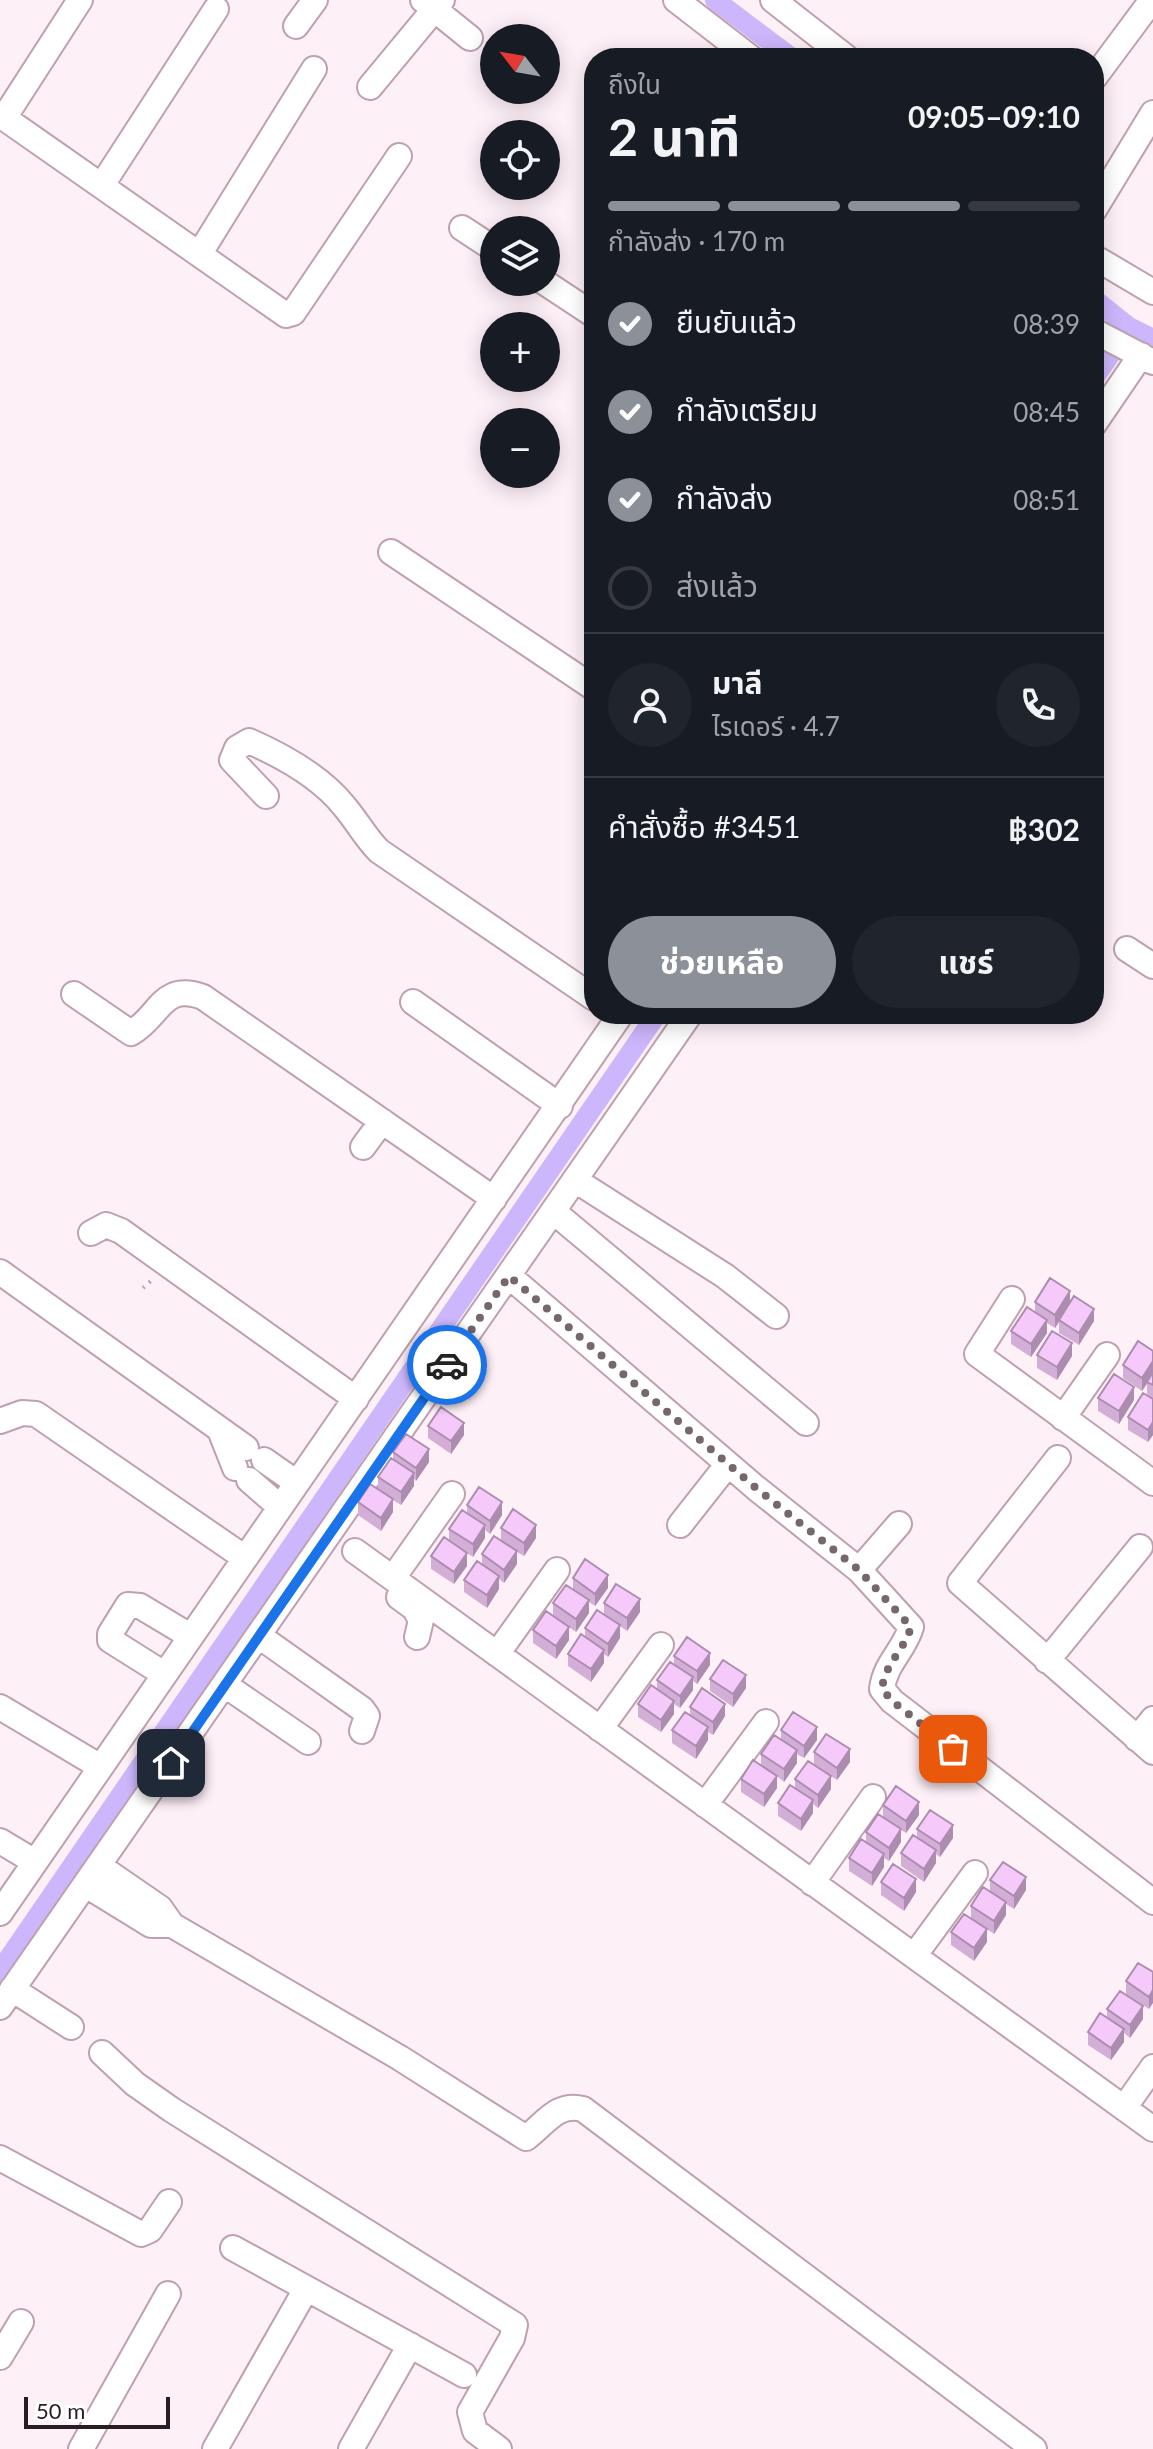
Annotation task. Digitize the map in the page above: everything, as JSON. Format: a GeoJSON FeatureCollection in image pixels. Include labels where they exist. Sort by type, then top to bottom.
{"type":"FeatureCollection","features":[{"type":"Feature","properties":{"kind":"street"},"geometry":{"type":"LineString","coordinates":[[80,0],[2,116],[290,315],[399,156]]}},
{"type":"Feature","properties":{"kind":"street"},"geometry":{"type":"LineString","coordinates":[[296,26],[315,0]]}},
{"type":"Feature","properties":{"kind":"street"},"geometry":{"type":"LineString","coordinates":[[676,0],[738,48]]}},
{"type":"Feature","properties":{"kind":"street"},"geometry":{"type":"LineString","coordinates":[[773,0],[834,48]]}},
{"type":"Feature","properties":{"kind":"street"},"geometry":{"type":"LineString","coordinates":[[1104,65],[1152,0]]}},
{"type":"Feature","properties":{"kind":"street"},"geometry":{"type":"LineString","coordinates":[[370,87],[434,3],[470,38]]}},
{"type":"Feature","properties":{"kind":"street"},"geometry":{"type":"LineString","coordinates":[[102,185],[216,9]]}},
{"type":"Feature","properties":{"kind":"street"},"geometry":{"type":"LineString","coordinates":[[200,253],[314,69]]}},
{"type":"Feature","properties":{"kind":"street"},"geometry":{"type":"LineString","coordinates":[[1104,194],[1153,113]]}},
{"type":"Feature","properties":{"kind":"street"},"geometry":{"type":"LineString","coordinates":[[462,228],[480,240]]}},
{"type":"Feature","properties":{"kind":"street"},"geometry":{"type":"LineString","coordinates":[[1104,265],[1153,292]]}},
{"type":"Feature","properties":{"kind":"street"},"geometry":{"type":"LineString","coordinates":[[560,293],[584,308]]}},
{"type":"Feature","properties":{"kind":"street"},"geometry":{"type":"LineString","coordinates":[[1104,336],[1142,356],[1104,410]]}},
{"type":"Feature","properties":{"kind":"street"},"geometry":{"type":"LineString","coordinates":[[391,552],[584,681]]}},
{"type":"Feature","properties":{"kind":"street"},"geometry":{"type":"LineString","coordinates":[[266,796],[232,760],[237,748],[249,741],[276,753],[317,781],[344,805],[364,836],[379,851],[584,991]]}},
{"type":"Feature","properties":{"kind":"street"},"geometry":{"type":"LineString","coordinates":[[1127,949],[1153,966]]}},
{"type":"Feature","properties":{"kind":"street"},"geometry":{"type":"LineString","coordinates":[[74,994],[131,1033],[175,993],[188,992],[203,997],[494,1199]]}},
{"type":"Feature","properties":{"kind":"street"},"geometry":{"type":"LineString","coordinates":[[413,1002],[560,1106]]}},
{"type":"Feature","properties":{"kind":"street"},"geometry":{"type":"LineString","coordinates":[[2,1908],[560,1106],[613,1024]]}},
{"type":"Feature","properties":{"kind":"street"},"geometry":{"type":"LineString","coordinates":[[71,2027],[6,1998],[683,1024]]}},
{"type":"Feature","properties":{"kind":"street"},"geometry":{"type":"LineString","coordinates":[[363,1147],[382,1121]]}},
{"type":"Feature","properties":{"kind":"street"},"geometry":{"type":"LineString","coordinates":[[575,1180],[725,1276],[776,1316]]}},
{"type":"Feature","properties":{"kind":"street"},"geometry":{"type":"LineString","coordinates":[[554,1212],[806,1423]]}},
{"type":"Feature","properties":{"kind":"street"},"geometry":{"type":"LineString","coordinates":[[91,1233],[106,1225],[121,1231],[356,1399]]}},
{"type":"Feature","properties":{"kind":"street"},"geometry":{"type":"LineString","coordinates":[[0,1272],[220,1430],[280,1507]]}},
{"type":"Feature","properties":{"kind":"street"},"geometry":{"type":"LineString","coordinates":[[509,1276],[728,1464],[859,1570],[911,1627],[907,1643],[889,1662],[883,1675],[882,1689],[892,1701],[1153,1902]]}},
{"type":"Feature","properties":{"kind":"street"},"geometry":{"type":"LineString","coordinates":[[1012,1299],[977,1354],[1153,1483]]}},
{"type":"Feature","properties":{"kind":"street"},"geometry":{"type":"LineString","coordinates":[[1063,1418],[1107,1355]]}},
{"type":"Feature","properties":{"kind":"street"},"geometry":{"type":"LineString","coordinates":[[0,1421],[22,1413],[36,1414],[245,1558]]}},
{"type":"Feature","properties":{"kind":"street"},"geometry":{"type":"LineString","coordinates":[[1058,1458],[960,1583],[1145,1746],[1153,1719]]}},
{"type":"Feature","properties":{"kind":"street"},"geometry":{"type":"LineString","coordinates":[[248,1464],[297,1483]]}},
{"type":"Feature","properties":{"kind":"street"},"geometry":{"type":"LineString","coordinates":[[680,1525],[728,1464]]}},
{"type":"Feature","properties":{"kind":"street"},"geometry":{"type":"LineString","coordinates":[[393,1578],[452,1494]]}},
{"type":"Feature","properties":{"kind":"street"},"geometry":{"type":"LineString","coordinates":[[859,1570],[899,1524]]}},
{"type":"Feature","properties":{"kind":"street"},"geometry":{"type":"LineString","coordinates":[[324,1543],[414,1608],[421,1620],[417,1637]]}},
{"type":"Feature","properties":{"kind":"street"},"geometry":{"type":"LineString","coordinates":[[1047,1661],[1140,1547]]}},
{"type":"Feature","properties":{"kind":"street"},"geometry":{"type":"LineString","coordinates":[[355,1551],[1153,2129]]}},
{"type":"Feature","properties":{"kind":"street"},"geometry":{"type":"LineString","coordinates":[[497,1654],[557,1570]]}},
{"type":"Feature","properties":{"kind":"street"},"geometry":{"type":"LineString","coordinates":[[164,1674],[110,1640],[110,1634],[128,1605],[140,1606],[190,1636]]}},
{"type":"Feature","properties":{"kind":"street"},"geometry":{"type":"LineString","coordinates":[[259,1636],[362,1709],[367,1716],[362,1731]]}},
{"type":"Feature","properties":{"kind":"street"},"geometry":{"type":"LineString","coordinates":[[600,1729],[661,1645]]}},
{"type":"Feature","properties":{"kind":"street"},"geometry":{"type":"LineString","coordinates":[[225,1685],[308,1742]]}},
{"type":"Feature","properties":{"kind":"street"},"geometry":{"type":"LineString","coordinates":[[0,1707],[99,1766]]}},
{"type":"Feature","properties":{"kind":"street"},"geometry":{"type":"LineString","coordinates":[[705,1805],[766,1722]]}},
{"type":"Feature","properties":{"kind":"street"},"geometry":{"type":"LineString","coordinates":[[812,1883],[873,1797]]}},
{"type":"Feature","properties":{"kind":"street"},"geometry":{"type":"LineString","coordinates":[[0,1841],[35,1862]]}},
{"type":"Feature","properties":{"kind":"street"},"geometry":{"type":"LineString","coordinates":[[914,1956],[975,1873]]}},
{"type":"Feature","properties":{"kind":"street"},"geometry":{"type":"LineString","coordinates":[[93,1876],[151,1925],[172,1925],[400,2058],[526,2138],[558,2109],[570,2105],[583,2109],[1034,2449]]}},
{"type":"Feature","properties":{"kind":"street"},"geometry":{"type":"LineString","coordinates":[[102,2053],[135,2084],[172,2110],[515,2325],[512,2338],[470,2412],[475,2431],[499,2449]]}},
{"type":"Feature","properties":{"kind":"street"},"geometry":{"type":"LineString","coordinates":[[1124,2108],[1153,2067]]}},
{"type":"Feature","properties":{"kind":"street"},"geometry":{"type":"LineString","coordinates":[[0,2158],[141,2234],[150,2230],[169,2202]]}},
{"type":"Feature","properties":{"kind":"street"},"geometry":{"type":"LineString","coordinates":[[233,2248],[464,2375]]}},
{"type":"Feature","properties":{"kind":"street"},"geometry":{"type":"LineString","coordinates":[[215,2449],[306,2289]]}},
{"type":"Feature","properties":{"kind":"street"},"geometry":{"type":"LineString","coordinates":[[81,2449],[168,2294]]}},
{"type":"Feature","properties":{"kind":"street"},"geometry":{"type":"LineString","coordinates":[[0,2357],[21,2322]]}},
{"type":"Feature","properties":{"kind":"street"},"geometry":{"type":"LineString","coordinates":[[351,2449],[410,2345]]}},
{"type":"Feature","properties":{"kind":"building"},"geometry":{"type":"Polygon","coordinates":[[[1050,1278],[1070,1291],[1055,1315],[1035,1302],[1050,1278]]]}},
{"type":"Feature","properties":{"kind":"building"},"geometry":{"type":"Polygon","coordinates":[[[1074,1296],[1094,1309],[1079,1333],[1059,1320],[1074,1296]]]}},
{"type":"Feature","properties":{"kind":"building"},"geometry":{"type":"Polygon","coordinates":[[[1027,1307],[1047,1320],[1031,1344],[1011,1331],[1027,1307]]]}},
{"type":"Feature","properties":{"kind":"building"},"geometry":{"type":"Polygon","coordinates":[[[1052,1331],[1072,1343],[1057,1367],[1037,1355],[1052,1331]]]}},
{"type":"Feature","properties":{"kind":"building"},"geometry":{"type":"Polygon","coordinates":[[[1138,1341],[1153,1351],[1153,1361],[1142,1378],[1123,1365],[1138,1341]]]}},
{"type":"Feature","properties":{"kind":"building"},"geometry":{"type":"Polygon","coordinates":[[[1114,1374],[1134,1387],[1119,1411],[1098,1398],[1114,1374]]]}},
{"type":"Feature","properties":{"kind":"building"},"geometry":{"type":"Polygon","coordinates":[[[1143,1393],[1153,1399],[1153,1422],[1148,1430],[1128,1417],[1143,1393]]]}},
{"type":"Feature","properties":{"kind":"building"},"geometry":{"type":"Polygon","coordinates":[[[441,1407],[464,1423],[451,1441],[428,1426],[441,1407]]]}},
{"type":"Feature","properties":{"kind":"building"},"geometry":{"type":"Polygon","coordinates":[[[406,1434],[429,1449],[416,1468],[393,1452],[406,1434]]]}},
{"type":"Feature","properties":{"kind":"building"},"geometry":{"type":"Polygon","coordinates":[[[391,1458],[414,1473],[401,1492],[378,1477],[391,1458]]]}},
{"type":"Feature","properties":{"kind":"building"},"geometry":{"type":"Polygon","coordinates":[[[370,1484],[393,1499],[381,1518],[358,1502],[370,1484]]]}},
{"type":"Feature","properties":{"kind":"building"},"geometry":{"type":"Polygon","coordinates":[[[479,1487],[502,1502],[490,1521],[467,1505],[479,1487]]]}},
{"type":"Feature","properties":{"kind":"building"},"geometry":{"type":"Polygon","coordinates":[[[513,1509],[536,1525],[524,1543],[501,1528],[513,1509]]]}},
{"type":"Feature","properties":{"kind":"building"},"geometry":{"type":"Polygon","coordinates":[[[462,1510],[485,1525],[473,1544],[449,1529],[462,1510]]]}},
{"type":"Feature","properties":{"kind":"building"},"geometry":{"type":"Polygon","coordinates":[[[494,1536],[517,1551],[504,1570],[482,1554],[494,1536]]]}},
{"type":"Feature","properties":{"kind":"building"},"geometry":{"type":"Polygon","coordinates":[[[444,1537],[467,1553],[454,1572],[431,1556],[444,1537]]]}},
{"type":"Feature","properties":{"kind":"building"},"geometry":{"type":"Polygon","coordinates":[[[585,1559],[608,1575],[595,1594],[573,1578],[585,1559]]]}},
{"type":"Feature","properties":{"kind":"building"},"geometry":{"type":"Polygon","coordinates":[[[477,1561],[499,1576],[487,1595],[464,1580],[477,1561]]]}},
{"type":"Feature","properties":{"kind":"building"},"geometry":{"type":"Polygon","coordinates":[[[616,1584],[640,1599],[627,1618],[604,1603],[616,1584]]]}},
{"type":"Feature","properties":{"kind":"building"},"geometry":{"type":"Polygon","coordinates":[[[566,1585],[589,1600],[576,1619],[553,1603],[566,1585]]]}},
{"type":"Feature","properties":{"kind":"building"},"geometry":{"type":"Polygon","coordinates":[[[597,1610],[620,1625],[608,1644],[585,1628],[597,1610]]]}},
{"type":"Feature","properties":{"kind":"building"},"geometry":{"type":"Polygon","coordinates":[[[546,1611],[569,1627],[556,1646],[533,1630],[546,1611]]]}},
{"type":"Feature","properties":{"kind":"building"},"geometry":{"type":"Polygon","coordinates":[[[581,1634],[604,1650],[591,1669],[568,1654],[581,1634]]]}},
{"type":"Feature","properties":{"kind":"building"},"geometry":{"type":"Polygon","coordinates":[[[687,1637],[710,1653],[697,1671],[674,1656],[687,1637]]]}},
{"type":"Feature","properties":{"kind":"building"},"geometry":{"type":"Polygon","coordinates":[[[723,1660],[746,1675],[733,1694],[710,1679],[723,1660]]]}},
{"type":"Feature","properties":{"kind":"building"},"geometry":{"type":"Polygon","coordinates":[[[670,1662],[693,1677],[680,1696],[657,1680],[670,1662]]]}},
{"type":"Feature","properties":{"kind":"building"},"geometry":{"type":"Polygon","coordinates":[[[651,1685],[674,1701],[661,1720],[638,1704],[651,1685]]]}},
{"type":"Feature","properties":{"kind":"building"},"geometry":{"type":"Polygon","coordinates":[[[702,1688],[725,1704],[713,1722],[690,1707],[702,1688]]]}},
{"type":"Feature","properties":{"kind":"building"},"geometry":{"type":"Polygon","coordinates":[[[685,1712],[708,1727],[696,1746],[672,1730],[685,1712]]]}},
{"type":"Feature","properties":{"kind":"building"},"geometry":{"type":"Polygon","coordinates":[[[793,1712],[817,1727],[804,1746],[781,1730],[793,1712]]]}},
{"type":"Feature","properties":{"kind":"building"},"geometry":{"type":"Polygon","coordinates":[[[826,1734],[850,1749],[837,1768],[814,1752],[826,1734]]]}},
{"type":"Feature","properties":{"kind":"building"},"geometry":{"type":"Polygon","coordinates":[[[774,1735],[797,1750],[784,1769],[761,1754],[774,1735]]]}},
{"type":"Feature","properties":{"kind":"building"},"geometry":{"type":"Polygon","coordinates":[[[753,1760],[777,1776],[764,1794],[741,1779],[753,1760]]]}},
{"type":"Feature","properties":{"kind":"building"},"geometry":{"type":"Polygon","coordinates":[[[808,1761],[831,1776],[818,1795],[795,1779],[808,1761]]]}},
{"type":"Feature","properties":{"kind":"building"},"geometry":{"type":"Polygon","coordinates":[[[790,1785],[813,1800],[801,1819],[778,1803],[790,1785]]]}},
{"type":"Feature","properties":{"kind":"building"},"geometry":{"type":"Polygon","coordinates":[[[896,1786],[919,1802],[906,1821],[883,1805],[896,1786]]]}},
{"type":"Feature","properties":{"kind":"building"},"geometry":{"type":"Polygon","coordinates":[[[930,1810],[953,1825],[940,1844],[917,1829],[930,1810]]]}},
{"type":"Feature","properties":{"kind":"building"},"geometry":{"type":"Polygon","coordinates":[[[878,1814],[901,1829],[889,1848],[866,1832],[878,1814]]]}},
{"type":"Feature","properties":{"kind":"building"},"geometry":{"type":"Polygon","coordinates":[[[913,1835],[936,1850],[924,1869],[901,1853],[913,1835]]]}},
{"type":"Feature","properties":{"kind":"building"},"geometry":{"type":"Polygon","coordinates":[[[861,1839],[884,1854],[872,1873],[849,1858],[861,1839]]]}},
{"type":"Feature","properties":{"kind":"building"},"geometry":{"type":"Polygon","coordinates":[[[1003,1862],[1026,1877],[1014,1896],[990,1880],[1003,1862]]]}},
{"type":"Feature","properties":{"kind":"building"},"geometry":{"type":"Polygon","coordinates":[[[893,1864],[916,1879],[904,1898],[881,1882],[893,1864]]]}},
{"type":"Feature","properties":{"kind":"building"},"geometry":{"type":"Polygon","coordinates":[[[983,1887],[1006,1902],[994,1921],[971,1906],[983,1887]]]}},
{"type":"Feature","properties":{"kind":"building"},"geometry":{"type":"Polygon","coordinates":[[[964,1914],[987,1929],[974,1948],[951,1932],[964,1914]]]}},
{"type":"Feature","properties":{"kind":"building"},"geometry":{"type":"Polygon","coordinates":[[[1138,1963],[1153,1972],[1153,1990],[1149,1997],[1126,1981],[1138,1963]]]}},
{"type":"Feature","properties":{"kind":"building"},"geometry":{"type":"Polygon","coordinates":[[[1120,1991],[1143,2006],[1130,2025],[1107,2009],[1120,1991]]]}},
{"type":"Feature","properties":{"kind":"building"},"geometry":{"type":"Polygon","coordinates":[[[1100,2013],[1124,2029],[1111,2048],[1088,2032],[1100,2013]]]}},
{"type":"Feature","properties":{"kind":"waterway"},"geometry":{"type":"LineString","coordinates":[[715,0],[779,48]]}},
{"type":"Feature","properties":{"kind":"waterway"},"geometry":{"type":"LineString","coordinates":[[1104,307],[1129,327],[1153,339]]}},
{"type":"Feature","properties":{"kind":"waterway"},"geometry":{"type":"LineString","coordinates":[[1104,364],[1126,332]]}},
{"type":"Feature","properties":{"kind":"waterway"},"geometry":{"type":"LineString","coordinates":[[0,1971],[650,1024]]}},
{"type":"Feature","properties":{"kind":"way so far"},"geometry":{"type":"LineString","coordinates":[[447,1365],[509,1276],[756,1488],[859,1570],[911,1627],[907,1643],[889,1662],[883,1675],[882,1689],[892,1701],[953,1749]]}},
{"type":"Feature","properties":{"kind":"route"},"geometry":{"type":"LineString","coordinates":[[171,1763],[447,1365]]}}]}
